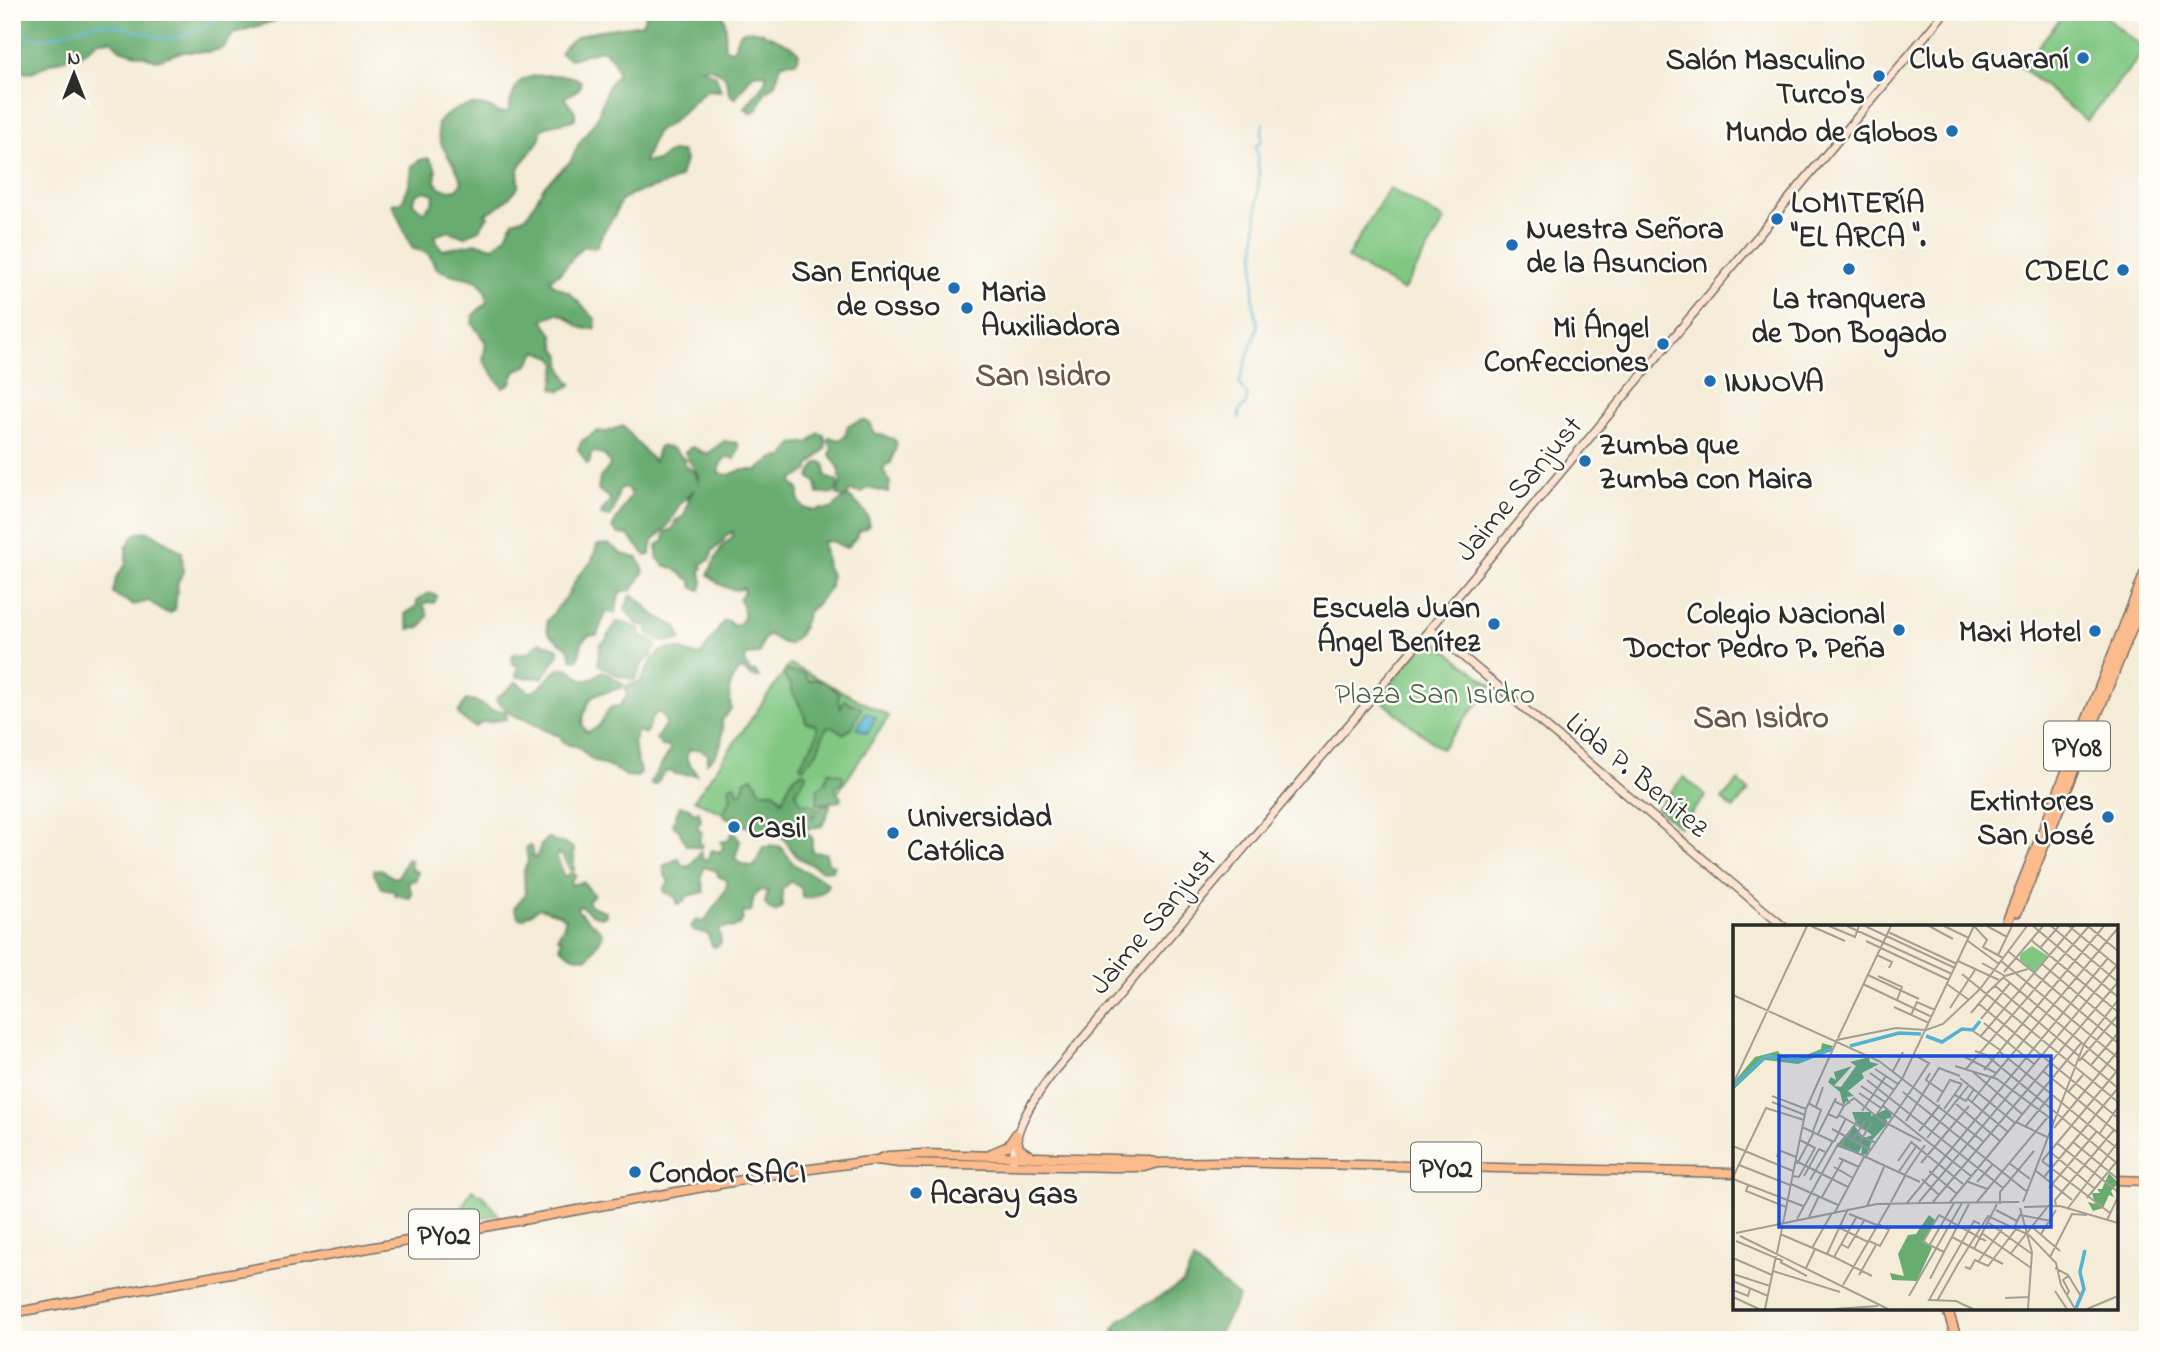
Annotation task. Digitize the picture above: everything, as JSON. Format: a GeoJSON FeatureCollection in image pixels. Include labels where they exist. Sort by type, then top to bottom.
{"type":"FeatureCollection","features":[{"type":"Feature","properties":{"kind":"highway","name":"PY08"},"geometry":{"type":"LineString","coordinates":[[2006,925],[2148,566]]}},
{"type":"Feature","properties":{"kind":"highway","name":"PY08"},"geometry":{"type":"LineString","coordinates":[[2012,925],[2148,588]]}},
{"type":"Feature","properties":{"kind":"highway"},"geometry":{"type":"LineString","coordinates":[[1948,1310],[1957,1340]]}},
{"type":"Feature","properties":{"kind":"main road","name":"Jaime Sanjust"},"geometry":{"type":"LineString","coordinates":[[1013,1161],[1016,1135],[1037,1096],[1071,1051],[1430,629],[1945,12]]}},
{"type":"Feature","properties":{"kind":"main road","name":"Lida P. Benítez"},"geometry":{"type":"LineString","coordinates":[[1430,629],[1782,925]]}},
{"type":"Feature","properties":{"kind":"main road"},"geometry":{"type":"LineString","coordinates":[[978,1155],[1000,1150],[1016,1135]]}},
{"type":"Feature","properties":{"kind":"main road"},"geometry":{"type":"LineString","coordinates":[[1016,1135],[1019,1148],[1037,1157]]}},
{"type":"Feature","properties":{"kind":"main road","name":"PY02"},"geometry":{"type":"LineString","coordinates":[[12,1313],[771,1175],[898,1155],[978,1155],[1013,1161],[1037,1157],[1144,1160],[1158,1163],[1341,1164],[1733,1173]]}},
{"type":"Feature","properties":{"kind":"main road","name":"PY02"},"geometry":{"type":"LineString","coordinates":[[877,1160],[899,1163],[1013,1161],[1144,1167],[1158,1163]]}},
{"type":"Feature","properties":{"kind":"main road"},"geometry":{"type":"LineString","coordinates":[[2118,1180],[2148,1181]]}},
{"type":"Feature","properties":{"kind":"green space"},"geometry":{"type":"Polygon","coordinates":[[[12,12],[141,12],[150,17],[165,18],[180,12],[285,12],[274,21],[234,33],[224,47],[208,52],[181,52],[157,60],[120,49],[111,40],[99,41],[80,55],[29,73],[12,71],[12,12]]]}},
{"type":"Feature","properties":{"kind":"green space"},"geometry":{"type":"Polygon","coordinates":[[[721,12],[726,25],[724,47],[731,50],[741,33],[753,30],[791,46],[799,54],[796,62],[782,63],[775,84],[765,92],[758,108],[751,114],[745,108],[765,82],[766,73],[753,74],[735,99],[729,93],[725,76],[709,67],[702,68],[716,76],[721,91],[706,90],[670,124],[656,132],[644,162],[658,161],[669,153],[682,152],[685,160],[680,177],[623,199],[597,247],[582,247],[560,273],[550,279],[554,285],[570,293],[595,319],[596,328],[587,329],[557,313],[543,320],[553,335],[561,355],[563,371],[572,384],[561,391],[553,388],[557,364],[552,357],[537,351],[527,366],[516,372],[511,383],[503,388],[483,360],[486,343],[472,323],[474,314],[487,302],[481,285],[469,278],[445,272],[436,267],[428,254],[412,248],[392,204],[402,202],[410,183],[412,166],[420,160],[428,158],[433,163],[435,181],[440,188],[457,189],[462,182],[438,132],[438,123],[451,112],[475,105],[491,108],[499,113],[508,112],[514,91],[526,78],[560,75],[576,78],[581,81],[579,89],[564,98],[575,111],[575,119],[541,130],[540,139],[518,169],[519,186],[512,195],[485,214],[488,216],[479,230],[464,237],[449,231],[434,236],[442,250],[477,243],[494,247],[506,236],[513,221],[527,216],[545,185],[571,161],[578,145],[597,118],[608,86],[618,73],[612,58],[603,50],[570,59],[560,53],[567,44],[586,34],[642,24],[646,14],[721,12]],[[425,191],[417,194],[412,202],[423,212],[427,211],[433,202],[434,194],[425,191]]]}},
{"type":"Feature","properties":{"kind":"green space","name":"Club Guaraní"},"geometry":{"type":"Polygon","coordinates":[[[2066,12],[2100,12],[2145,50],[2087,121],[2021,67],[2066,12]]]}},
{"type":"Feature","properties":{"kind":"green space"},"geometry":{"type":"Polygon","coordinates":[[[1389,188],[1445,220],[1403,291],[1347,258],[1389,188]]]}},
{"type":"Feature","properties":{"kind":"green space"},"geometry":{"type":"Polygon","coordinates":[[[864,420],[871,424],[874,433],[894,439],[897,443],[891,463],[887,464],[883,471],[890,482],[888,493],[868,488],[861,493],[850,491],[845,497],[848,496],[863,509],[869,526],[858,532],[858,536],[846,548],[832,541],[823,542],[831,575],[830,587],[808,612],[800,634],[789,644],[769,635],[763,640],[759,654],[746,655],[745,664],[759,677],[752,677],[742,669],[736,672],[729,690],[731,709],[722,720],[719,749],[707,762],[708,754],[699,749],[690,750],[687,754],[687,760],[697,775],[675,774],[670,771],[664,773],[655,785],[651,785],[670,751],[669,747],[662,746],[656,739],[666,723],[661,713],[652,718],[645,734],[638,731],[633,743],[640,772],[638,777],[626,776],[592,760],[577,746],[562,741],[561,736],[514,716],[498,703],[496,699],[516,682],[530,692],[539,688],[553,673],[562,668],[570,669],[584,680],[603,671],[623,684],[622,688],[594,695],[586,708],[582,724],[586,732],[592,730],[599,725],[611,707],[619,706],[627,696],[625,686],[640,682],[661,651],[675,649],[701,655],[724,621],[733,626],[737,625],[744,616],[739,599],[744,592],[743,588],[724,587],[708,574],[721,548],[733,536],[733,532],[726,535],[722,543],[712,551],[711,559],[701,564],[701,590],[693,588],[691,580],[660,561],[657,557],[657,545],[664,541],[665,532],[673,529],[675,521],[683,517],[694,490],[680,504],[667,527],[653,541],[650,555],[646,556],[628,535],[619,534],[612,528],[631,494],[626,488],[621,488],[610,517],[601,515],[610,501],[609,497],[598,490],[600,478],[610,466],[609,462],[597,452],[591,453],[590,462],[587,464],[578,449],[582,441],[597,431],[606,432],[623,426],[654,462],[658,448],[661,446],[673,449],[685,460],[699,483],[698,475],[685,452],[692,447],[707,454],[724,441],[737,443],[739,447],[735,459],[726,458],[719,468],[719,473],[729,475],[741,470],[757,470],[774,458],[783,457],[793,444],[810,442],[819,433],[824,435],[826,448],[809,466],[809,470],[793,480],[792,484],[799,489],[799,501],[804,508],[816,511],[833,508],[844,498],[837,495],[842,479],[839,476],[839,468],[830,455],[832,447],[827,441],[830,437],[838,440],[845,437],[848,425],[864,420]]]}},
{"type":"Feature","properties":{"kind":"green space"},"geometry":{"type":"Polygon","coordinates":[[[817,463],[825,464],[826,477],[838,482],[834,493],[818,494],[816,482],[809,477],[817,463]]]}},
{"type":"Feature","properties":{"kind":"green space"},"geometry":{"type":"Polygon","coordinates":[[[144,531],[152,533],[182,552],[183,574],[178,581],[175,609],[170,613],[162,611],[149,601],[134,605],[113,594],[116,578],[126,564],[126,548],[135,534],[144,531]]]}},
{"type":"Feature","properties":{"kind":"green space"},"geometry":{"type":"Polygon","coordinates":[[[609,544],[622,554],[638,558],[644,571],[632,590],[622,592],[618,597],[615,613],[606,612],[597,635],[589,635],[585,639],[577,660],[572,660],[569,649],[548,633],[547,621],[567,596],[578,576],[592,561],[597,545],[609,544]]]}},
{"type":"Feature","properties":{"kind":"green space"},"geometry":{"type":"Polygon","coordinates":[[[429,593],[437,596],[434,603],[423,604],[428,616],[421,627],[409,629],[405,614],[416,607],[418,599],[429,593]]]}},
{"type":"Feature","properties":{"kind":"green space"},"geometry":{"type":"Polygon","coordinates":[[[633,595],[654,614],[677,627],[681,640],[662,642],[648,633],[646,626],[638,625],[625,609],[633,595]]]}},
{"type":"Feature","properties":{"kind":"green space"},"geometry":{"type":"Polygon","coordinates":[[[616,622],[641,630],[641,635],[655,643],[656,647],[650,658],[643,663],[635,680],[619,676],[598,664],[600,644],[606,640],[616,622]]]}},
{"type":"Feature","properties":{"kind":"green space","name":"Plaza San Isidro"},"geometry":{"type":"Polygon","coordinates":[[[1430,637],[1492,686],[1441,749],[1378,698],[1430,637]]]}},
{"type":"Feature","properties":{"kind":"green space"},"geometry":{"type":"Polygon","coordinates":[[[540,642],[557,648],[558,656],[542,678],[516,677],[518,666],[513,664],[512,656],[516,653],[529,653],[540,642]]]}},
{"type":"Feature","properties":{"kind":"green space"},"geometry":{"type":"Polygon","coordinates":[[[790,664],[889,716],[819,821],[775,794],[733,818],[694,800],[790,664]]]}},
{"type":"Feature","properties":{"kind":"green space"},"geometry":{"type":"Polygon","coordinates":[[[787,671],[804,674],[809,681],[818,680],[829,685],[839,693],[841,708],[844,700],[862,708],[847,732],[843,734],[833,726],[826,728],[817,752],[803,768],[800,766],[814,741],[817,725],[806,722],[791,691],[791,683],[787,682],[784,675],[787,671]]]}},
{"type":"Feature","properties":{"kind":"green space"},"geometry":{"type":"Polygon","coordinates":[[[466,700],[473,700],[492,710],[505,711],[506,719],[482,722],[476,727],[458,713],[466,700]]]}},
{"type":"Feature","properties":{"kind":"green space"},"geometry":{"type":"Polygon","coordinates":[[[829,771],[842,775],[843,783],[836,786],[835,790],[841,797],[840,801],[817,804],[818,788],[825,783],[829,771]]]}},
{"type":"Feature","properties":{"kind":"green space"},"geometry":{"type":"Polygon","coordinates":[[[803,772],[807,774],[796,792],[801,803],[809,803],[816,808],[812,818],[822,806],[826,804],[830,807],[822,826],[807,829],[805,832],[812,837],[812,852],[826,853],[828,863],[834,865],[832,870],[823,871],[797,857],[778,831],[759,835],[753,829],[724,816],[723,812],[731,797],[731,785],[735,784],[738,792],[742,792],[745,780],[753,777],[761,791],[774,791],[782,801],[792,780],[803,772]]]}},
{"type":"Feature","properties":{"kind":"green space"},"geometry":{"type":"Polygon","coordinates":[[[1684,777],[1706,796],[1679,827],[1657,808],[1684,777]]]}},
{"type":"Feature","properties":{"kind":"green space"},"geometry":{"type":"Polygon","coordinates":[[[1738,781],[1749,791],[1733,809],[1722,799],[1738,781]]]}},
{"type":"Feature","properties":{"kind":"green space"},"geometry":{"type":"Polygon","coordinates":[[[680,806],[689,808],[694,813],[699,811],[701,820],[697,828],[702,832],[699,842],[703,845],[701,848],[686,845],[679,830],[672,825],[680,806]]]}},
{"type":"Feature","properties":{"kind":"green space"},"geometry":{"type":"Polygon","coordinates":[[[734,833],[740,841],[735,858],[741,864],[754,867],[763,847],[779,846],[798,867],[828,884],[821,893],[805,898],[802,897],[801,888],[791,881],[782,890],[782,907],[776,912],[770,910],[765,903],[768,891],[760,890],[754,896],[751,912],[743,913],[740,925],[721,928],[721,943],[715,947],[712,946],[708,934],[691,927],[696,920],[705,921],[722,895],[727,880],[718,876],[717,871],[704,867],[701,877],[704,892],[687,896],[684,902],[677,904],[676,897],[664,892],[669,882],[663,866],[679,858],[681,864],[689,867],[700,852],[702,859],[707,860],[712,850],[720,852],[723,847],[721,842],[729,840],[734,833]]]}},
{"type":"Feature","properties":{"kind":"green space"},"geometry":{"type":"Polygon","coordinates":[[[547,838],[574,849],[574,870],[570,870],[562,855],[556,854],[562,874],[565,877],[572,872],[576,875],[571,885],[583,882],[594,895],[588,901],[590,905],[606,912],[606,916],[599,917],[581,906],[577,907],[603,935],[589,957],[573,956],[560,946],[562,939],[558,938],[565,919],[559,914],[539,908],[523,919],[519,918],[514,908],[525,895],[524,871],[528,861],[526,848],[530,845],[533,857],[536,858],[547,838]]]}},
{"type":"Feature","properties":{"kind":"green space"},"geometry":{"type":"Polygon","coordinates":[[[407,859],[411,860],[411,869],[418,872],[416,880],[408,882],[412,894],[410,898],[395,895],[394,891],[382,888],[374,874],[374,870],[379,869],[398,877],[407,859]]]}},
{"type":"Feature","properties":{"kind":"green space"},"geometry":{"type":"Polygon","coordinates":[[[472,1189],[484,1197],[499,1215],[454,1222],[472,1189]]]}},
{"type":"Feature","properties":{"kind":"green space"},"geometry":{"type":"Polygon","coordinates":[[[1193,1261],[1239,1297],[1215,1340],[1108,1340],[1120,1320],[1183,1283],[1193,1261]]]}},
{"type":"Feature","properties":{"kind":"water"},"geometry":{"type":"Polygon","coordinates":[[[866,712],[876,718],[867,733],[857,728],[866,712]]]}},
{"type":"Feature","properties":{"kind":"waterway"},"geometry":{"type":"LineString","coordinates":[[12,31],[44,38],[88,25],[106,24],[172,38],[193,33],[228,12]]}},
{"type":"Feature","properties":{"kind":"waterway"},"geometry":{"type":"LineString","coordinates":[[1239,419],[1239,411],[1248,396],[1239,383],[1258,325],[1253,300],[1259,173],[1256,145],[1261,142],[1263,123]]}},
{"type":"Feature","properties":{"kind":"place","name":"Club Guaraní"},"geometry":{"type":"Point","coordinates":[2083,58]}},
{"type":"Feature","properties":{"kind":"place","name":"Salón Masculino Turco's"},"geometry":{"type":"Point","coordinates":[1879,76]}},
{"type":"Feature","properties":{"kind":"place","name":"Mundo de Globos"},"geometry":{"type":"Point","coordinates":[1952,131]}},
{"type":"Feature","properties":{"kind":"place","name":"LOMITERÍA \"EL ARCA \"."},"geometry":{"type":"Point","coordinates":[1777,219]}},
{"type":"Feature","properties":{"kind":"place","name":"Nuestra Señora de la Asuncion"},"geometry":{"type":"Point","coordinates":[1512,245]}},
{"type":"Feature","properties":{"kind":"place","name":"La tranquera de Don Bogado"},"geometry":{"type":"Point","coordinates":[1849,269]}},
{"type":"Feature","properties":{"kind":"place","name":"CDELC"},"geometry":{"type":"Point","coordinates":[2123,270]}},
{"type":"Feature","properties":{"kind":"place","name":"San Enrique de Osso"},"geometry":{"type":"Point","coordinates":[954,288]}},
{"type":"Feature","properties":{"kind":"place","name":"Maria Auxiliadora"},"geometry":{"type":"Point","coordinates":[967,308]}},
{"type":"Feature","properties":{"kind":"place","name":"Mi Ángel Confecciones"},"geometry":{"type":"Point","coordinates":[1663,344]}},
{"type":"Feature","properties":{"kind":"place","name":"INNOVA"},"geometry":{"type":"Point","coordinates":[1710,381]}},
{"type":"Feature","properties":{"kind":"place","name":"Zumba que Zumba con Maira"},"geometry":{"type":"Point","coordinates":[1585,461]}},
{"type":"Feature","properties":{"kind":"place","name":"Escuela Juan Ángel Benítez"},"geometry":{"type":"Point","coordinates":[1494,624]}},
{"type":"Feature","properties":{"kind":"place","name":"Colegio Nacional Doctor Pedro P. Peña"},"geometry":{"type":"Point","coordinates":[1899,630]}},
{"type":"Feature","properties":{"kind":"place","name":"Maxi Hotel"},"geometry":{"type":"Point","coordinates":[2095,631]}},
{"type":"Feature","properties":{"kind":"place","name":"Extintores San José"},"geometry":{"type":"Point","coordinates":[2108,817]}},
{"type":"Feature","properties":{"kind":"place","name":"Casil"},"geometry":{"type":"Point","coordinates":[734,827]}},
{"type":"Feature","properties":{"kind":"place","name":"Universidad Católica"},"geometry":{"type":"Point","coordinates":[893,833]}},
{"type":"Feature","properties":{"kind":"place","name":"Condor SACI"},"geometry":{"type":"Point","coordinates":[635,1172]}},
{"type":"Feature","properties":{"kind":"place","name":"Acaray Gas"},"geometry":{"type":"Point","coordinates":[916,1193]}},
{"type":"Feature","properties":{"kind":"district","name":"San Isidro"},"geometry":{"type":"Point","coordinates":[1043,374]}},
{"type":"Feature","properties":{"kind":"district","name":"San Isidro"},"geometry":{"type":"Point","coordinates":[1761,716]}}]}
